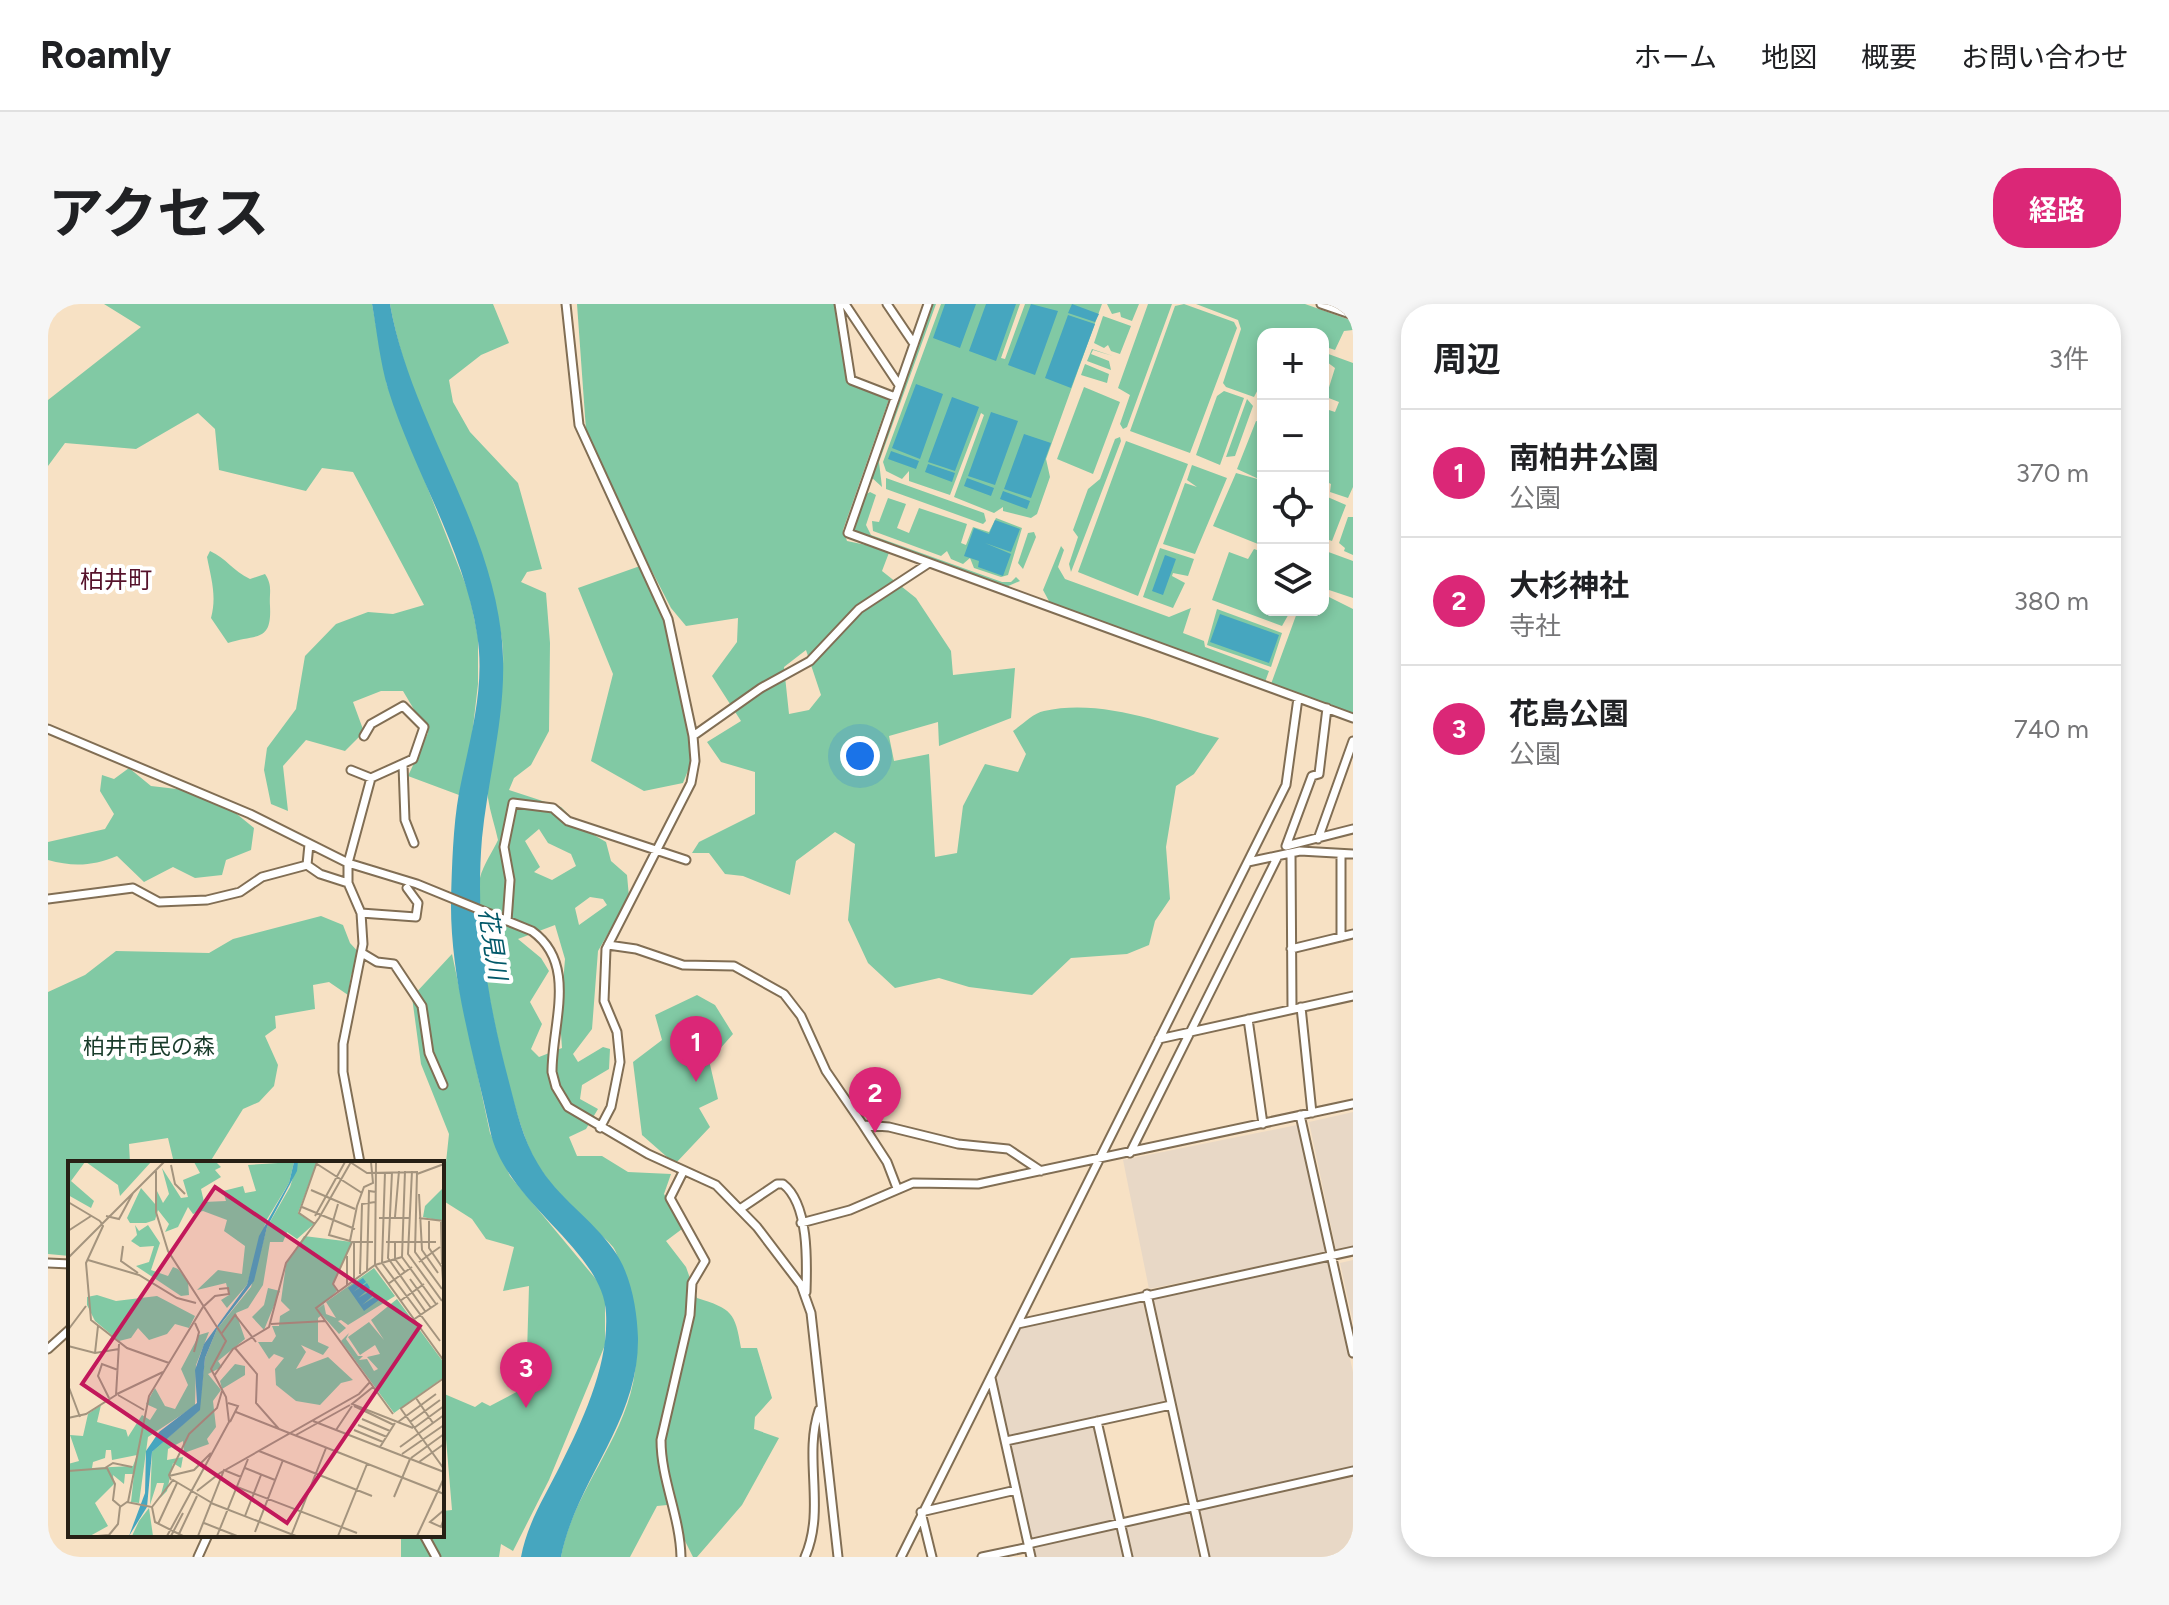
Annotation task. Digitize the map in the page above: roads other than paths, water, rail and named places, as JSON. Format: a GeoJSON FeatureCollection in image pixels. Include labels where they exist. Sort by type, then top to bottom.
{"type":"FeatureCollection","features":[{"type":"Feature","properties":{"kind":"street"},"geometry":{"type":"LineString","coordinates":[[566,304],[579,425],[668,619],[695,755],[691,783],[604,956],[604,1001],[617,1032],[620,1062],[611,1107],[600,1128]]}},
{"type":"Feature","properties":{"kind":"street"},"geometry":{"type":"LineString","coordinates":[[839,304],[851,380],[895,397]]}},
{"type":"Feature","properties":{"kind":"street"},"geometry":{"type":"LineString","coordinates":[[845,304],[899,385]]}},
{"type":"Feature","properties":{"kind":"street"},"geometry":{"type":"LineString","coordinates":[[887,304],[914,344]]}},
{"type":"Feature","properties":{"kind":"street"},"geometry":{"type":"LineString","coordinates":[[928,304],[847,529],[850,535],[1353,718]]}},
{"type":"Feature","properties":{"kind":"street"},"geometry":{"type":"LineString","coordinates":[[1321,304],[1353,315]]}},
{"type":"Feature","properties":{"kind":"street"},"geometry":{"type":"LineString","coordinates":[[693,736],[761,688],[810,661],[859,609],[929,563]]}},
{"type":"Feature","properties":{"kind":"street"},"geometry":{"type":"LineString","coordinates":[[901,1557],[1286,785],[1298,698]]}},
{"type":"Feature","properties":{"kind":"street"},"geometry":{"type":"LineString","coordinates":[[351,770],[371,778],[403,765],[413,759],[424,727],[403,706],[371,724],[364,736]]}},
{"type":"Feature","properties":{"kind":"street"},"geometry":{"type":"LineString","coordinates":[[1327,708],[1319,774],[1312,776],[1286,846],[1353,829]]}},
{"type":"Feature","properties":{"kind":"street"},"geometry":{"type":"LineString","coordinates":[[48,729],[250,814],[348,863],[417,884],[503,919],[548,943],[561,974],[552,1062],[556,1087],[568,1107],[600,1128],[683,1172],[716,1185],[740,1209],[806,1294]]}},
{"type":"Feature","properties":{"kind":"street"},"geometry":{"type":"LineString","coordinates":[[1318,839],[1353,741]]}},
{"type":"Feature","properties":{"kind":"street"},"geometry":{"type":"LineString","coordinates":[[403,765],[405,820],[414,843]]}},
{"type":"Feature","properties":{"kind":"street"},"geometry":{"type":"LineString","coordinates":[[360,1161],[345,1098],[343,1044],[362,953],[361,913],[348,883],[348,863],[371,778]]}},
{"type":"Feature","properties":{"kind":"street"},"geometry":{"type":"LineString","coordinates":[[503,919],[510,880],[504,847],[513,803],[553,808],[568,821],[657,853],[686,860]]}},
{"type":"Feature","properties":{"kind":"street"},"geometry":{"type":"LineString","coordinates":[[307,865],[309,844]]}},
{"type":"Feature","properties":{"kind":"street"},"geometry":{"type":"LineString","coordinates":[[1248,862],[1312,851],[1353,854]]}},
{"type":"Feature","properties":{"kind":"street"},"geometry":{"type":"LineString","coordinates":[[1291,853],[1292,1009]]}},
{"type":"Feature","properties":{"kind":"street"},"geometry":{"type":"LineString","coordinates":[[1341,855],[1341,937]]}},
{"type":"Feature","properties":{"kind":"street"},"geometry":{"type":"LineString","coordinates":[[1130,1153],[1278,856]]}},
{"type":"Feature","properties":{"kind":"street"},"geometry":{"type":"LineString","coordinates":[[48,899],[133,888],[159,902],[207,900],[240,892],[262,877],[307,865],[320,874],[348,883]]}},
{"type":"Feature","properties":{"kind":"street"},"geometry":{"type":"LineString","coordinates":[[361,913],[416,917],[418,903],[407,888]]}},
{"type":"Feature","properties":{"kind":"street"},"geometry":{"type":"LineString","coordinates":[[1291,949],[1353,934]]}},
{"type":"Feature","properties":{"kind":"street"},"geometry":{"type":"LineString","coordinates":[[608,945],[636,949],[683,965],[734,966],[784,994],[801,1016],[826,1071],[887,1162],[897,1188]]}},
{"type":"Feature","properties":{"kind":"street"},"geometry":{"type":"LineString","coordinates":[[362,953],[377,962],[394,964],[407,980],[422,1006],[429,1053],[443,1085]]}},
{"type":"Feature","properties":{"kind":"street"},"geometry":{"type":"LineString","coordinates":[[1159,1039],[1353,996]]}},
{"type":"Feature","properties":{"kind":"street"},"geometry":{"type":"LineString","coordinates":[[1301,1007],[1312,1113]]}},
{"type":"Feature","properties":{"kind":"street"},"geometry":{"type":"LineString","coordinates":[[1248,1019],[1263,1124]]}},
{"type":"Feature","properties":{"kind":"street"},"geometry":{"type":"LineString","coordinates":[[801,1223],[850,1210],[897,1188],[926,1182],[966,1186],[1353,1104]]}},
{"type":"Feature","properties":{"kind":"street"},"geometry":{"type":"LineString","coordinates":[[1300,1115],[1353,1353]]}},
{"type":"Feature","properties":{"kind":"street"},"geometry":{"type":"LineString","coordinates":[[863,1125],[889,1127],[958,1144],[1008,1149],[1041,1171]]}},
{"type":"Feature","properties":{"kind":"street"},"geometry":{"type":"LineString","coordinates":[[681,1557],[676,1508],[661,1459],[661,1440],[690,1315],[692,1283],[705,1261],[670,1198],[683,1172]]}},
{"type":"Feature","properties":{"kind":"street"},"geometry":{"type":"LineString","coordinates":[[740,1209],[768,1188],[783,1184],[798,1202],[838,1557]]}},
{"type":"Feature","properties":{"kind":"street"},"geometry":{"type":"LineString","coordinates":[[1018,1324],[1353,1251]]}},
{"type":"Feature","properties":{"kind":"street"},"geometry":{"type":"LineString","coordinates":[[48,1263],[68,1264]]}},
{"type":"Feature","properties":{"kind":"street"},"geometry":{"type":"LineString","coordinates":[[1147,1294],[1205,1557]]}},
{"type":"Feature","properties":{"kind":"street"},"geometry":{"type":"LineString","coordinates":[[48,1349],[68,1331]]}},
{"type":"Feature","properties":{"kind":"street"},"geometry":{"type":"LineString","coordinates":[[991,1378],[1031,1557]]}},
{"type":"Feature","properties":{"kind":"street"},"geometry":{"type":"LineString","coordinates":[[1006,1441],[1171,1405]]}},
{"type":"Feature","properties":{"kind":"street"},"geometry":{"type":"LineString","coordinates":[[805,1557],[816,1530],[814,1431],[820,1407]]}},
{"type":"Feature","properties":{"kind":"street"},"geometry":{"type":"LineString","coordinates":[[1097,1421],[1128,1557]]}},
{"type":"Feature","properties":{"kind":"street"},"geometry":{"type":"LineString","coordinates":[[982,1557],[1353,1471]]}},
{"type":"Feature","properties":{"kind":"street"},"geometry":{"type":"LineString","coordinates":[[921,1512],[1016,1490]]}},
{"type":"Feature","properties":{"kind":"street"},"geometry":{"type":"LineString","coordinates":[[921,1512],[932,1557]]}},
{"type":"Feature","properties":{"kind":"street"},"geometry":{"type":"LineString","coordinates":[[198,1557],[207,1537]]}},
{"type":"Feature","properties":{"kind":"street"},"geometry":{"type":"LineString","coordinates":[[425,1537],[436,1557]]}},
{"type":"Feature","properties":{"kind":"water"},"geometry":{"type":"Polygon","coordinates":[[[372,304],[390,304],[414,387],[481,548],[501,632],[501,710],[482,838],[480,901],[489,991],[514,1103],[528,1145],[546,1176],[605,1238],[619,1259],[629,1280],[636,1315],[636,1368],[628,1397],[580,1502],[561,1557],[521,1557],[532,1522],[593,1392],[603,1352],[606,1313],[601,1290],[589,1268],[514,1180],[499,1156],[490,1130],[464,1016],[452,929],[455,819],[478,694],[477,634],[471,602],[450,541],[388,389],[372,304]]]}},
{"type":"Feature","properties":{"kind":"water"},"geometry":{"type":"Polygon","coordinates":[[[945,304],[976,304],[960,348],[933,338],[945,304]]]}},
{"type":"Feature","properties":{"kind":"water"},"geometry":{"type":"Polygon","coordinates":[[[986,304],[1016,304],[996,361],[969,351],[986,304]]]}},
{"type":"Feature","properties":{"kind":"water"},"geometry":{"type":"Polygon","coordinates":[[[1031,304],[1058,311],[1035,375],[1008,365],[1031,304]]]}},
{"type":"Feature","properties":{"kind":"water"},"geometry":{"type":"Polygon","coordinates":[[[1072,304],[1099,314],[1095,322],[1068,313],[1072,304]]]}},
{"type":"Feature","properties":{"kind":"water"},"geometry":{"type":"Polygon","coordinates":[[[1068,315],[1095,324],[1071,388],[1045,378],[1068,315]]]}},
{"type":"Feature","properties":{"kind":"water"},"geometry":{"type":"Polygon","coordinates":[[[916,384],[943,394],[920,459],[892,448],[916,384]]]}},
{"type":"Feature","properties":{"kind":"water"},"geometry":{"type":"Polygon","coordinates":[[[952,397],[979,407],[955,471],[928,462],[952,397]]]}},
{"type":"Feature","properties":{"kind":"water"},"geometry":{"type":"Polygon","coordinates":[[[991,412],[1018,421],[995,485],[968,476],[991,412]]]}},
{"type":"Feature","properties":{"kind":"water"},"geometry":{"type":"Polygon","coordinates":[[[1024,434],[1051,443],[1031,498],[1004,489],[1024,434]]]}},
{"type":"Feature","properties":{"kind":"water"},"geometry":{"type":"Polygon","coordinates":[[[891,451],[919,461],[916,469],[888,459],[891,451]]]}},
{"type":"Feature","properties":{"kind":"water"},"geometry":{"type":"Polygon","coordinates":[[[928,464],[955,473],[952,482],[925,472],[928,464]]]}},
{"type":"Feature","properties":{"kind":"water"},"geometry":{"type":"Polygon","coordinates":[[[967,478],[994,488],[991,496],[964,486],[967,478]]]}},
{"type":"Feature","properties":{"kind":"water"},"geometry":{"type":"Polygon","coordinates":[[[1003,491],[1030,501],[1027,509],[1000,499],[1003,491]]]}},
{"type":"Feature","properties":{"kind":"water"},"geometry":{"type":"Polygon","coordinates":[[[995,520],[1020,529],[1011,552],[985,543],[1011,554],[1003,576],[978,567],[979,561],[964,556],[974,528],[989,534],[995,520]]]}},
{"type":"Feature","properties":{"kind":"water"},"geometry":{"type":"Polygon","coordinates":[[[1165,555],[1176,559],[1163,595],[1152,591],[1165,555]]]}},
{"type":"Feature","properties":{"kind":"water"},"geometry":{"type":"Polygon","coordinates":[[[1220,614],[1279,635],[1269,663],[1210,642],[1220,614]]]}},
{"type":"Feature","properties":{"kind":"place","name":"南柏井公園"},"geometry":{"type":"Point","coordinates":[696,1082]}},
{"type":"Feature","properties":{"kind":"place","name":"大杉神社"},"geometry":{"type":"Point","coordinates":[875,1133]}},
{"type":"Feature","properties":{"kind":"place","name":"花島公園"},"geometry":{"type":"Point","coordinates":[526,1408]}},
{"type":"Feature","properties":{"kind":"district","name":"柏井町"},"geometry":{"type":"Point","coordinates":[116,579]}},
{"type":"Feature","properties":{"kind":"water label","name":"花見川"},"geometry":{"type":"Point","coordinates":[493,944]}},
{"type":"Feature","properties":{"kind":"park label","name":"柏井市民の森"},"geometry":{"type":"Point","coordinates":[149,1046]}}]}
